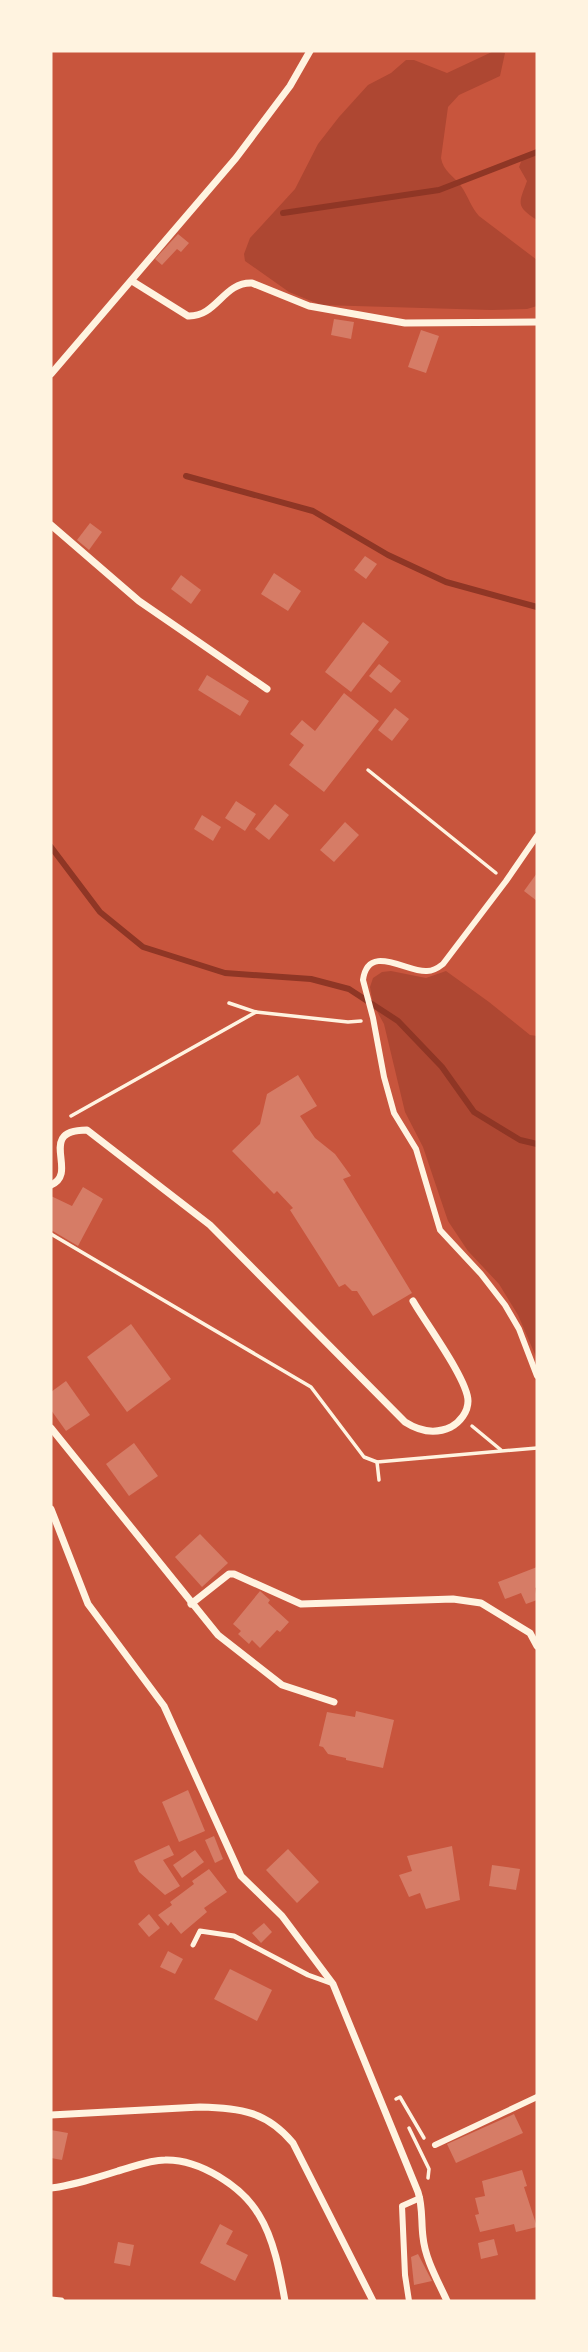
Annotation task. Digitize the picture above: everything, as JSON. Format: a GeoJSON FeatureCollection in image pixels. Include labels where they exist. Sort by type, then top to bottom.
{"type":"FeatureCollection","features":[{"type":"Feature","properties":{"kind":"street"},"geometry":{"type":"LineString","coordinates":[[51,374],[236,158],[290,86],[310,51]]}},
{"type":"Feature","properties":{"kind":"street"},"geometry":{"type":"LineString","coordinates":[[132,281],[188,316],[206,312],[232,287],[252,283],[309,306],[405,323],[537,322]]}},
{"type":"Feature","properties":{"kind":"street"},"geometry":{"type":"LineString","coordinates":[[51,525],[139,601],[268,689]]}},
{"type":"Feature","properties":{"kind":"street"},"geometry":{"type":"LineString","coordinates":[[537,836],[506,881],[437,968],[422,971],[386,961],[372,964],[363,975],[394,1113],[416,1149],[440,1230],[481,1274],[505,1305],[519,1329],[537,1376]]}},
{"type":"Feature","properties":{"kind":"street"},"geometry":{"type":"LineString","coordinates":[[51,1185],[57,1183],[62,1175],[59,1145],[63,1138],[78,1130],[87,1130],[209,1225],[405,1422],[430,1432],[453,1426],[462,1418],[468,1400],[465,1389],[413,1301]]}},
{"type":"Feature","properties":{"kind":"street"},"geometry":{"type":"LineString","coordinates":[[51,1427],[218,1635],[282,1685],[334,1702]]}},
{"type":"Feature","properties":{"kind":"street"},"geometry":{"type":"LineString","coordinates":[[51,1509],[88,1604],[164,1706],[241,1876],[282,1916],[333,1984],[419,2195],[425,2248],[447,2301]]}},
{"type":"Feature","properties":{"kind":"street"},"geometry":{"type":"LineString","coordinates":[[191,1604],[229,1574],[301,1604],[453,1599],[481,1604],[530,1633],[537,1646]]}},
{"type":"Feature","properties":{"kind":"street"},"geometry":{"type":"LineString","coordinates":[[435,2145],[537,2097]]}},
{"type":"Feature","properties":{"kind":"street"},"geometry":{"type":"LineString","coordinates":[[51,2115],[200,2107],[261,2115],[274,2123],[293,2143],[373,2301]]}},
{"type":"Feature","properties":{"kind":"street"},"geometry":{"type":"LineString","coordinates":[[51,2188],[143,2163],[165,2160],[196,2165],[209,2171],[242,2195],[259,2214],[278,2262],[285,2301]]}},
{"type":"Feature","properties":{"kind":"street"},"geometry":{"type":"LineString","coordinates":[[409,2301],[402,2206],[419,2195]]}},
{"type":"Feature","properties":{"kind":"street"},"geometry":{"type":"LineString","coordinates":[[51,2300],[61,2301]]}},
{"type":"Feature","properties":{"kind":"lane"},"geometry":{"type":"LineString","coordinates":[[192,1945],[200,1931],[234,1936],[308,1975],[333,1984]]}},
{"type":"Feature","properties":{"kind":"path"},"geometry":{"type":"LineString","coordinates":[[368,770],[506,881]]}},
{"type":"Feature","properties":{"kind":"path"},"geometry":{"type":"LineString","coordinates":[[229,1003],[256,1012],[348,1022],[373,1018]]}},
{"type":"Feature","properties":{"kind":"path"},"geometry":{"type":"LineString","coordinates":[[63,1121],[256,1012]]}},
{"type":"Feature","properties":{"kind":"path"},"geometry":{"type":"LineString","coordinates":[[51,1234],[311,1388],[364,1457],[377,1462],[537,1448]]}},
{"type":"Feature","properties":{"kind":"path"},"geometry":{"type":"LineString","coordinates":[[462,1418],[501,1450]]}},
{"type":"Feature","properties":{"kind":"path"},"geometry":{"type":"LineString","coordinates":[[377,1462],[379,1480]]}},
{"type":"Feature","properties":{"kind":"path"},"geometry":{"type":"LineString","coordinates":[[401,2111],[396,2099],[398,2097],[429,2146],[435,2145]]}},
{"type":"Feature","properties":{"kind":"path"},"geometry":{"type":"LineString","coordinates":[[407,2123],[429,2172],[419,2195]]}},
{"type":"Feature","properties":{"kind":"shaded area"},"geometry":{"type":"Polygon","coordinates":[[[494,51],[505,53],[500,76],[459,95],[448,107],[441,158],[479,216],[537,260],[537,306],[527,309],[491,310],[321,305],[289,292],[245,261],[244,254],[250,238],[295,189],[318,144],[368,85],[391,73],[406,60],[414,60],[447,73],[494,51]]]}},
{"type":"Feature","properties":{"kind":"shaded area"},"geometry":{"type":"Polygon","coordinates":[[[537,149],[537,220],[522,207],[522,194],[527,181],[519,167],[523,157],[537,149]]]}},
{"type":"Feature","properties":{"kind":"shaded area"},"geometry":{"type":"Polygon","coordinates":[[[391,971],[426,978],[446,971],[530,1035],[537,1036],[537,1359],[518,1315],[499,1284],[468,1251],[448,1221],[423,1147],[405,1112],[384,1024],[373,1004],[370,987],[373,978],[382,972],[391,971]]]}},
{"type":"Feature","properties":{"kind":"building"},"geometry":{"type":"Polygon","coordinates":[[[178,234],[189,243],[181,252],[177,249],[162,265],[155,259],[178,234]]]}},
{"type":"Feature","properties":{"kind":"building"},"geometry":{"type":"Polygon","coordinates":[[[334,319],[354,322],[351,339],[331,335],[334,319]]]}},
{"type":"Feature","properties":{"kind":"building"},"geometry":{"type":"Polygon","coordinates":[[[421,330],[439,336],[426,373],[408,367],[421,330]]]}},
{"type":"Feature","properties":{"kind":"building"},"geometry":{"type":"Polygon","coordinates":[[[90,523],[102,532],[89,550],[77,540],[90,523]]]}},
{"type":"Feature","properties":{"kind":"building"},"geometry":{"type":"Polygon","coordinates":[[[365,556],[377,564],[366,579],[354,570],[365,556]]]}},
{"type":"Feature","properties":{"kind":"building"},"geometry":{"type":"Polygon","coordinates":[[[274,573],[301,591],[288,611],[261,594],[274,573]]]}},
{"type":"Feature","properties":{"kind":"building"},"geometry":{"type":"Polygon","coordinates":[[[181,575],[201,590],[191,604],[171,589],[181,575]]]}},
{"type":"Feature","properties":{"kind":"building"},"geometry":{"type":"Polygon","coordinates":[[[363,622],[389,642],[351,692],[325,672],[363,622]]]}},
{"type":"Feature","properties":{"kind":"building"},"geometry":{"type":"Polygon","coordinates":[[[379,664],[401,681],[391,693],[369,676],[379,664]]]}},
{"type":"Feature","properties":{"kind":"building"},"geometry":{"type":"Polygon","coordinates":[[[207,675],[249,701],[240,716],[198,690],[207,675]]]}},
{"type":"Feature","properties":{"kind":"building"},"geometry":{"type":"Polygon","coordinates":[[[344,693],[379,721],[324,792],[289,765],[304,745],[290,734],[302,720],[315,731],[344,693]]]}},
{"type":"Feature","properties":{"kind":"building"},"geometry":{"type":"Polygon","coordinates":[[[395,708],[409,719],[392,741],[378,730],[395,708]]]}},
{"type":"Feature","properties":{"kind":"building"},"geometry":{"type":"Polygon","coordinates":[[[236,801],[256,814],[245,831],[225,818],[236,801]]]}},
{"type":"Feature","properties":{"kind":"building"},"geometry":{"type":"Polygon","coordinates":[[[275,804],[289,815],[269,840],[255,829],[275,804]]]}},
{"type":"Feature","properties":{"kind":"building"},"geometry":{"type":"Polygon","coordinates":[[[202,815],[221,827],[213,841],[194,829],[202,815]]]}},
{"type":"Feature","properties":{"kind":"building"},"geometry":{"type":"Polygon","coordinates":[[[345,822],[359,835],[334,862],[320,850],[345,822]]]}},
{"type":"Feature","properties":{"kind":"building"},"geometry":{"type":"Polygon","coordinates":[[[537,873],[537,901],[524,891],[537,873]]]}},
{"type":"Feature","properties":{"kind":"building"},"geometry":{"type":"Polygon","coordinates":[[[298,1075],[317,1106],[300,1116],[315,1138],[335,1154],[351,1176],[343,1179],[412,1293],[373,1316],[357,1291],[352,1291],[345,1284],[339,1287],[290,1210],[293,1208],[277,1191],[274,1194],[232,1151],[260,1124],[267,1094],[298,1075]]]}},
{"type":"Feature","properties":{"kind":"building"},"geometry":{"type":"Polygon","coordinates":[[[83,1187],[103,1199],[78,1246],[51,1230],[51,1196],[72,1206],[83,1187]]]}},
{"type":"Feature","properties":{"kind":"building"},"geometry":{"type":"Polygon","coordinates":[[[131,1324],[171,1379],[127,1412],[87,1357],[131,1324]]]}},
{"type":"Feature","properties":{"kind":"building"},"geometry":{"type":"Polygon","coordinates":[[[66,1381],[90,1415],[66,1431],[51,1410],[51,1392],[66,1381]]]}},
{"type":"Feature","properties":{"kind":"building"},"geometry":{"type":"Polygon","coordinates":[[[134,1443],[158,1476],[129,1496],[106,1464],[134,1443]]]}},
{"type":"Feature","properties":{"kind":"building"},"geometry":{"type":"Polygon","coordinates":[[[200,1534],[228,1563],[202,1587],[175,1557],[200,1534]]]}},
{"type":"Feature","properties":{"kind":"building"},"geometry":{"type":"Polygon","coordinates":[[[537,1567],[537,1600],[526,1604],[521,1593],[505,1599],[498,1582],[537,1567]]]}},
{"type":"Feature","properties":{"kind":"building"},"geometry":{"type":"Polygon","coordinates":[[[260,1591],[270,1600],[268,1603],[289,1622],[260,1648],[252,1640],[249,1644],[238,1634],[241,1631],[233,1624],[260,1591]]]}},
{"type":"Feature","properties":{"kind":"building"},"geometry":{"type":"Polygon","coordinates":[[[356,1711],[394,1720],[383,1768],[328,1754],[319,1746],[327,1712],[355,1717],[356,1711]]]}},
{"type":"Feature","properties":{"kind":"building"},"geometry":{"type":"Polygon","coordinates":[[[188,1790],[205,1831],[179,1842],[162,1802],[188,1790]]]}},
{"type":"Feature","properties":{"kind":"building"},"geometry":{"type":"Polygon","coordinates":[[[214,1836],[223,1859],[215,1863],[205,1840],[214,1836]]]}},
{"type":"Feature","properties":{"kind":"building"},"geometry":{"type":"Polygon","coordinates":[[[169,1845],[174,1855],[163,1860],[180,1886],[165,1895],[139,1872],[134,1861],[169,1845]]]}},
{"type":"Feature","properties":{"kind":"building"},"geometry":{"type":"Polygon","coordinates":[[[452,1846],[460,1900],[426,1909],[420,1893],[409,1897],[399,1875],[412,1871],[407,1856],[452,1846]]]}},
{"type":"Feature","properties":{"kind":"building"},"geometry":{"type":"Polygon","coordinates":[[[288,1849],[319,1882],[297,1903],[266,1870],[288,1849]]]}},
{"type":"Feature","properties":{"kind":"building"},"geometry":{"type":"Polygon","coordinates":[[[195,1850],[204,1862],[182,1878],[173,1865],[195,1850]]]}},
{"type":"Feature","properties":{"kind":"building"},"geometry":{"type":"Polygon","coordinates":[[[492,1865],[520,1869],[516,1890],[489,1886],[492,1865]]]}},
{"type":"Feature","properties":{"kind":"building"},"geometry":{"type":"Polygon","coordinates":[[[209,1869],[227,1892],[204,1908],[207,1912],[181,1934],[171,1922],[168,1926],[158,1915],[194,1884],[192,1881],[209,1869]]]}},
{"type":"Feature","properties":{"kind":"building"},"geometry":{"type":"Polygon","coordinates":[[[149,1914],[160,1928],[149,1937],[138,1924],[149,1914]]]}},
{"type":"Feature","properties":{"kind":"building"},"geometry":{"type":"Polygon","coordinates":[[[264,1923],[272,1932],[261,1943],[252,1933],[264,1923]]]}},
{"type":"Feature","properties":{"kind":"building"},"geometry":{"type":"Polygon","coordinates":[[[168,1951],[183,1959],[175,1974],[160,1967],[168,1951]]]}},
{"type":"Feature","properties":{"kind":"building"},"geometry":{"type":"Polygon","coordinates":[[[230,1969],[272,1990],[257,2021],[214,1999],[230,1969]]]}},
{"type":"Feature","properties":{"kind":"building"},"geometry":{"type":"Polygon","coordinates":[[[514,2114],[523,2133],[456,2163],[447,2144],[514,2114]]]}},
{"type":"Feature","properties":{"kind":"building"},"geometry":{"type":"Polygon","coordinates":[[[51,2130],[68,2133],[62,2160],[51,2158],[51,2130]]]}},
{"type":"Feature","properties":{"kind":"building"},"geometry":{"type":"Polygon","coordinates":[[[522,2170],[527,2186],[524,2187],[537,2227],[516,2232],[514,2224],[480,2232],[475,2215],[479,2214],[475,2198],[485,2196],[482,2181],[522,2170]]]}},
{"type":"Feature","properties":{"kind":"building"},"geometry":{"type":"Polygon","coordinates":[[[220,2224],[233,2231],[226,2244],[248,2255],[235,2281],[200,2263],[220,2224]]]}},
{"type":"Feature","properties":{"kind":"building"},"geometry":{"type":"Polygon","coordinates":[[[494,2239],[498,2255],[481,2259],[478,2243],[494,2239]]]}},
{"type":"Feature","properties":{"kind":"building"},"geometry":{"type":"Polygon","coordinates":[[[118,2242],[134,2245],[130,2266],[114,2263],[118,2242]]]}},
{"type":"Feature","properties":{"kind":"building"},"geometry":{"type":"Polygon","coordinates":[[[418,2254],[432,2281],[414,2285],[411,2257],[418,2254]]]}},
{"type":"Feature","properties":{"kind":"waterway"},"geometry":{"type":"LineString","coordinates":[[283,213],[439,190],[537,152]]}},
{"type":"Feature","properties":{"kind":"waterway"},"geometry":{"type":"LineString","coordinates":[[186,476],[313,511],[388,555],[446,582],[537,607]]}},
{"type":"Feature","properties":{"kind":"waterway"},"geometry":{"type":"LineString","coordinates":[[51,847],[100,912],[143,947],[225,973],[311,979],[349,989],[398,1021],[442,1067],[474,1112],[520,1140],[537,1144]]}}]}
